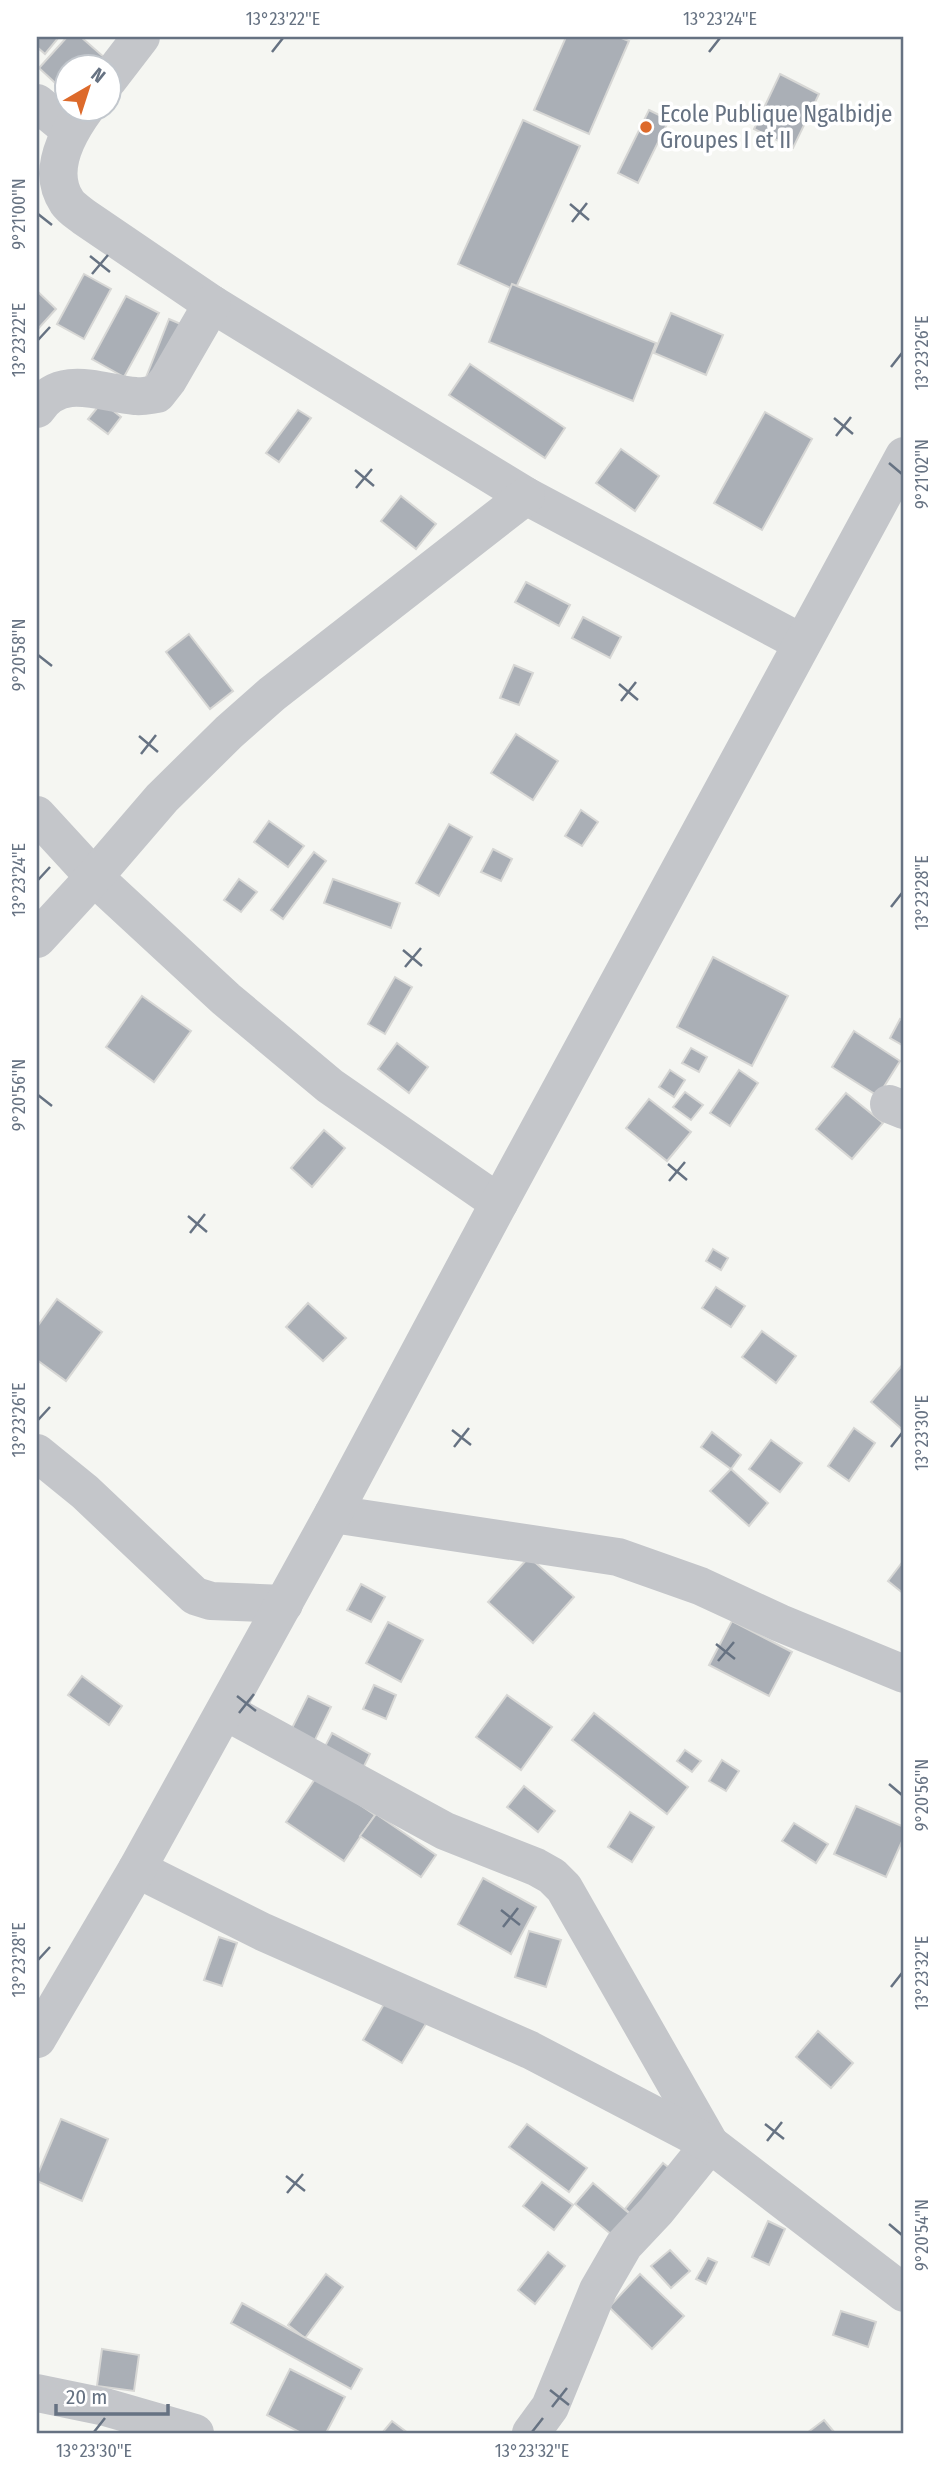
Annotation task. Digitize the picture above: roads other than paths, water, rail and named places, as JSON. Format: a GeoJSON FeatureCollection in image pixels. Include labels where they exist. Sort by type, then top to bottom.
{"type":"FeatureCollection","features":[{"type":"Feature","properties":{"kind":"street"},"geometry":{"type":"LineString","coordinates":[[122,62],[141,37]]}},
{"type":"Feature","properties":{"kind":"street"},"geometry":{"type":"LineString","coordinates":[[76,122],[61,151],[58,180],[67,203],[84,217],[212,304],[526,496],[802,643]]}},
{"type":"Feature","properties":{"kind":"street"},"geometry":{"type":"LineString","coordinates":[[37,410],[41,403],[58,390],[81,387],[137,397],[157,394],[212,304]]}},
{"type":"Feature","properties":{"kind":"street"},"geometry":{"type":"LineString","coordinates":[[37,2039],[137,1869],[284,1604],[904,456]]}},
{"type":"Feature","properties":{"kind":"street"},"geometry":{"type":"LineString","coordinates":[[37,939],[162,798],[229,732],[272,694],[526,496]]}},
{"type":"Feature","properties":{"kind":"street"},"geometry":{"type":"LineString","coordinates":[[37,815],[94,877],[226,999],[330,1086],[499,1203]]}},
{"type":"Feature","properties":{"kind":"street"},"geometry":{"type":"LineString","coordinates":[[37,1453],[85,1492],[195,1596],[211,1601],[284,1604]]}},
{"type":"Feature","properties":{"kind":"street"},"geometry":{"type":"LineString","coordinates":[[333,1514],[618,1557],[700,1586],[780,1623],[904,1674]]}},
{"type":"Feature","properties":{"kind":"street"},"geometry":{"type":"LineString","coordinates":[[225,1711],[445,1831],[552,1876],[564,1888],[710,2144]]}},
{"type":"Feature","properties":{"kind":"street"},"geometry":{"type":"LineString","coordinates":[[137,1869],[263,1932],[530,2050],[710,2144],[904,2292]]}},
{"type":"Feature","properties":{"kind":"street"},"geometry":{"type":"LineString","coordinates":[[531,2433],[550,2407],[598,2290],[624,2245],[656,2211],[710,2144]]}},
{"type":"Feature","properties":{"kind":"street"},"geometry":{"type":"LineString","coordinates":[[37,2393],[105,2407],[195,2433]]}},
{"type":"Feature","properties":{"kind":"place","name":"Ecole Publique Ngalbidje Groupes I et II"},"geometry":{"type":"Point","coordinates":[646,127]}}]}
